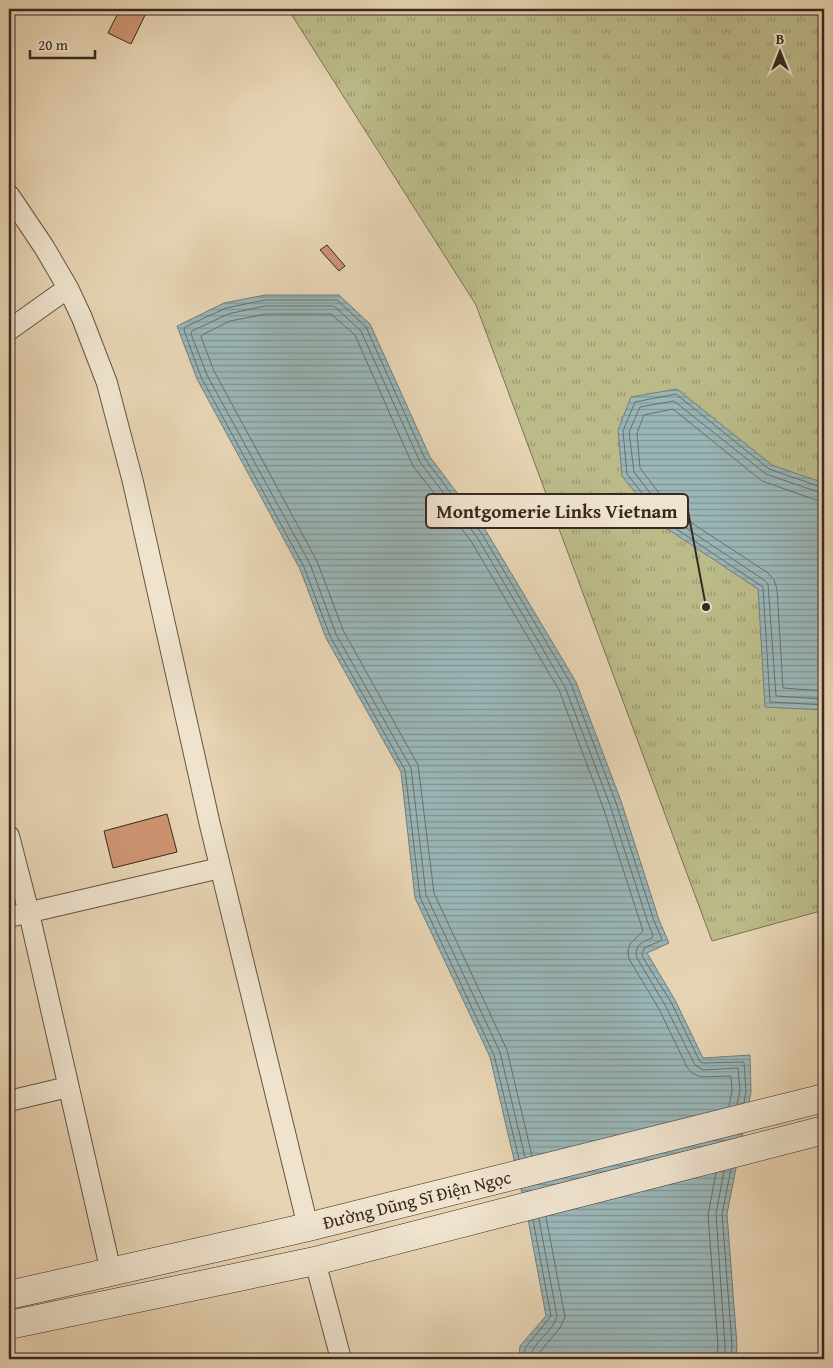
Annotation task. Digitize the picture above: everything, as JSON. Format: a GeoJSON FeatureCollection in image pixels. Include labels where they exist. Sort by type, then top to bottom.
{"type":"FeatureCollection","features":[{"type":"Feature","properties":{"kind":"main road","name":"Đường Dũng Sĩ Điện Ngọc"},"geometry":{"type":"LineString","coordinates":[[9,1295],[308,1227],[824,1098]]}},
{"type":"Feature","properties":{"kind":"main road","name":"Đường Dũng Sĩ Điện Ngọc"},"geometry":{"type":"LineString","coordinates":[[9,1325],[315,1261],[824,1130]]}},
{"type":"Feature","properties":{"kind":"street"},"geometry":{"type":"LineString","coordinates":[[9,195],[44,247],[68,288],[82,318],[107,383],[133,482],[220,868],[308,1227]]}},
{"type":"Feature","properties":{"kind":"street"},"geometry":{"type":"LineString","coordinates":[[9,330],[68,288]]}},
{"type":"Feature","properties":{"kind":"street"},"geometry":{"type":"LineString","coordinates":[[9,836],[29,913],[111,1272]]}},
{"type":"Feature","properties":{"kind":"street"},"geometry":{"type":"LineString","coordinates":[[9,917],[220,868]]}},
{"type":"Feature","properties":{"kind":"street"},"geometry":{"type":"LineString","coordinates":[[9,1101],[68,1087]]}},
{"type":"Feature","properties":{"kind":"street"},"geometry":{"type":"LineString","coordinates":[[315,1261],[340,1359]]}},
{"type":"Feature","properties":{"kind":"green space"},"geometry":{"type":"Polygon","coordinates":[[[288,9],[824,9],[824,910],[712,941],[476,305],[288,9]]]}},
{"type":"Feature","properties":{"kind":"water"},"geometry":{"type":"Polygon","coordinates":[[[265,295],[339,295],[370,324],[430,457],[486,531],[576,682],[621,801],[659,920],[669,943],[647,953],[675,1000],[703,1058],[750,1055],[751,1092],[727,1214],[737,1345],[736,1359],[519,1359],[520,1346],[546,1316],[528,1219],[490,1057],[415,898],[401,772],[326,638],[300,569],[197,379],[177,326],[224,303],[265,295]]]}},
{"type":"Feature","properties":{"kind":"water"},"geometry":{"type":"Polygon","coordinates":[[[677,389],[772,465],[824,483],[824,710],[765,707],[758,589],[660,524],[622,476],[618,430],[631,397],[677,389]]]}},
{"type":"Feature","properties":{"kind":"building"},"geometry":{"type":"Polygon","coordinates":[[[120,9],[148,9],[131,44],[108,33],[120,9]]]}},
{"type":"Feature","properties":{"kind":"building"},"geometry":{"type":"Polygon","coordinates":[[[327,245],[345,266],[339,271],[320,250],[327,245]]]}},
{"type":"Feature","properties":{"kind":"building"},"geometry":{"type":"Polygon","coordinates":[[[167,814],[177,852],[113,868],[104,831],[167,814]]]}},
{"type":"Feature","properties":{"kind":"place","name":"Montgomerie Links Vietnam"},"geometry":{"type":"Point","coordinates":[706,607]}}]}
